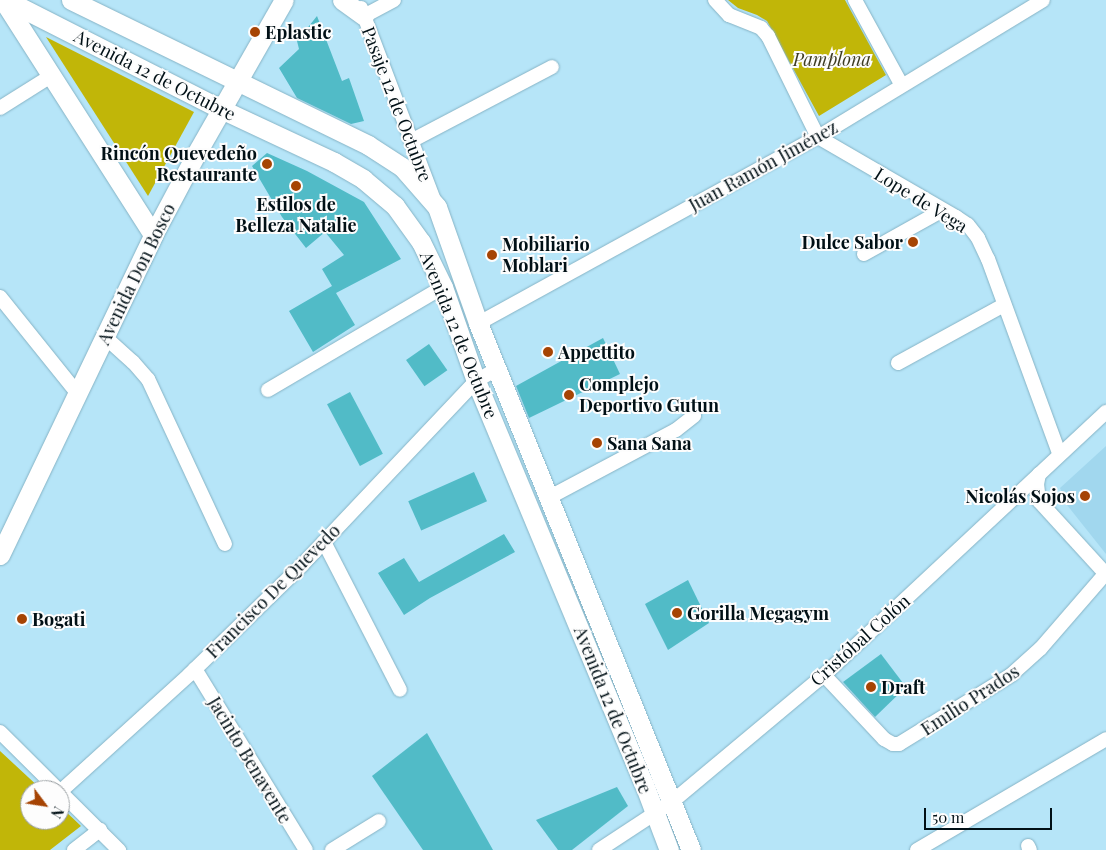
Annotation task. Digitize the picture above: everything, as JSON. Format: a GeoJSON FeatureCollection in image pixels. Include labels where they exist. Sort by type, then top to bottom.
{"type":"FeatureCollection","features":[{"type":"Feature","properties":{"kind":"main road"},"geometry":{"type":"LineString","coordinates":[[5,0],[51,76],[153,235]]}},
{"type":"Feature","properties":{"kind":"main road","name":"Avenida 12 de Octubre"},"geometry":{"type":"LineString","coordinates":[[5,0],[222,110],[334,162],[363,179],[395,206],[422,242],[443,287],[476,381],[669,850]]}},
{"type":"Feature","properties":{"kind":"main road","name":"Avenida 12 de Octubre"},"geometry":{"type":"LineString","coordinates":[[72,0],[368,145],[402,167],[436,208],[548,498],[691,850]]}},
{"type":"Feature","properties":{"kind":"main road"},"geometry":{"type":"LineString","coordinates":[[342,0],[361,8]]}},
{"type":"Feature","properties":{"kind":"main road","name":"Avenida Don Bosco"},"geometry":{"type":"LineString","coordinates":[[2,545],[78,394],[153,235],[222,110],[285,2]]}},
{"type":"Feature","properties":{"kind":"street"},"geometry":{"type":"LineString","coordinates":[[361,8],[394,0]]}},
{"type":"Feature","properties":{"kind":"street"},"geometry":{"type":"LineString","coordinates":[[715,0],[729,15],[761,28],[768,36],[818,136]]}},
{"type":"Feature","properties":{"kind":"street"},"geometry":{"type":"LineString","coordinates":[[855,0],[901,84]]}},
{"type":"Feature","properties":{"kind":"street","name":"Juan Ramón Jiménez"},"geometry":{"type":"LineString","coordinates":[[479,323],[818,136],[901,84],[1043,0]]}},
{"type":"Feature","properties":{"kind":"street","name":"Pasaje 12 de Octubre"},"geometry":{"type":"LineString","coordinates":[[361,8],[436,208]]}},
{"type":"Feature","properties":{"kind":"street"},"geometry":{"type":"LineString","coordinates":[[411,141],[552,67]]}},
{"type":"Feature","properties":{"kind":"street"},"geometry":{"type":"LineString","coordinates":[[0,108],[51,76]]}},
{"type":"Feature","properties":{"kind":"street","name":"Lope de Vega"},"geometry":{"type":"LineString","coordinates":[[818,136],[968,225],[978,238],[988,259],[1059,453]]}},
{"type":"Feature","properties":{"kind":"street"},"geometry":{"type":"LineString","coordinates":[[864,254],[943,210]]}},
{"type":"Feature","properties":{"kind":"street"},"geometry":{"type":"LineString","coordinates":[[268,390],[443,287]]}},
{"type":"Feature","properties":{"kind":"street"},"geometry":{"type":"LineString","coordinates":[[0,298],[78,394]]}},
{"type":"Feature","properties":{"kind":"street"},"geometry":{"type":"LineString","coordinates":[[898,363],[1004,305]]}},
{"type":"Feature","properties":{"kind":"street"},"geometry":{"type":"LineString","coordinates":[[105,337],[133,362],[148,379],[225,544]]}},
{"type":"Feature","properties":{"kind":"street","name":"Francisco De Quevedo"},"geometry":{"type":"LineString","coordinates":[[70,782],[195,669],[324,542],[476,381],[497,369]]}},
{"type":"Feature","properties":{"kind":"street","name":"Cristóbal Colón"},"geometry":{"type":"LineString","coordinates":[[599,850],[672,802],[824,674],[1039,474],[1059,453],[1106,412]]}},
{"type":"Feature","properties":{"kind":"street"},"geometry":{"type":"LineString","coordinates":[[548,498],[676,430],[694,416]]}},
{"type":"Feature","properties":{"kind":"street"},"geometry":{"type":"LineString","coordinates":[[1039,474],[1037,484],[1039,501],[1106,574]]}},
{"type":"Feature","properties":{"kind":"street"},"geometry":{"type":"LineString","coordinates":[[324,542],[400,690]]}},
{"type":"Feature","properties":{"kind":"street","name":"Emilio Prados"},"geometry":{"type":"LineString","coordinates":[[824,674],[884,739],[900,744],[1012,675],[1041,648],[1106,574]]}},
{"type":"Feature","properties":{"kind":"street","name":"Jacinto Benavente"},"geometry":{"type":"LineString","coordinates":[[195,669],[306,850]]}},
{"type":"Feature","properties":{"kind":"street"},"geometry":{"type":"LineString","coordinates":[[0,732],[50,780]]}},
{"type":"Feature","properties":{"kind":"street"},"geometry":{"type":"LineString","coordinates":[[917,850],[1106,739]]}},
{"type":"Feature","properties":{"kind":"street"},"geometry":{"type":"LineString","coordinates":[[70,799],[120,850]]}},
{"type":"Feature","properties":{"kind":"street"},"geometry":{"type":"LineString","coordinates":[[332,850],[379,821]]}},
{"type":"Feature","properties":{"kind":"street"},"geometry":{"type":"LineString","coordinates":[[74,850],[100,830]]}},
{"type":"Feature","properties":{"kind":"shaded area","name":"Nicolás Sojos"},"geometry":{"type":"Polygon","coordinates":[[[1106,446],[1106,554],[1067,505],[1060,488],[1106,446]]]}},
{"type":"Feature","properties":{"kind":"green space","name":"Pamplona"},"geometry":{"type":"Polygon","coordinates":[[[728,0],[845,0],[886,75],[819,116],[767,21],[738,8],[728,0]]]}},
{"type":"Feature","properties":{"kind":"green space"},"geometry":{"type":"Polygon","coordinates":[[[46,37],[194,112],[148,196],[46,37]]]}},
{"type":"Feature","properties":{"kind":"green space"},"geometry":{"type":"Polygon","coordinates":[[[0,751],[31,780],[20,780],[20,830],[70,830],[70,816],[81,826],[50,850],[0,850],[0,751]]]}},
{"type":"Feature","properties":{"kind":"building"},"geometry":{"type":"Polygon","coordinates":[[[317,16],[342,81],[349,78],[364,121],[351,124],[297,98],[279,68],[299,49],[297,41],[317,16]]]}},
{"type":"Feature","properties":{"kind":"building"},"geometry":{"type":"Polygon","coordinates":[[[267,153],[307,171],[364,202],[401,259],[336,293],[355,325],[313,352],[289,311],[332,286],[322,269],[344,255],[325,232],[306,248],[282,217],[252,166],[267,153]]]}},
{"type":"Feature","properties":{"kind":"building"},"geometry":{"type":"Polygon","coordinates":[[[603,338],[620,374],[529,418],[516,386],[603,338]]]}},
{"type":"Feature","properties":{"kind":"building"},"geometry":{"type":"Polygon","coordinates":[[[429,344],[447,370],[424,386],[406,360],[429,344]]]}},
{"type":"Feature","properties":{"kind":"building"},"geometry":{"type":"Polygon","coordinates":[[[350,392],[383,454],[360,466],[327,404],[350,392]]]}},
{"type":"Feature","properties":{"kind":"building"},"geometry":{"type":"Polygon","coordinates":[[[474,472],[487,501],[421,531],[408,501],[474,472]]]}},
{"type":"Feature","properties":{"kind":"building"},"geometry":{"type":"Polygon","coordinates":[[[504,534],[515,552],[430,598],[404,615],[378,573],[404,558],[419,582],[504,534]]]}},
{"type":"Feature","properties":{"kind":"building","name":"Gorilla Megagym"},"geometry":{"type":"Polygon","coordinates":[[[688,580],[709,623],[668,650],[645,604],[688,580]]]}},
{"type":"Feature","properties":{"kind":"building"},"geometry":{"type":"Polygon","coordinates":[[[881,654],[906,687],[875,717],[843,682],[881,654]]]}},
{"type":"Feature","properties":{"kind":"building"},"geometry":{"type":"Polygon","coordinates":[[[427,733],[493,850],[423,850],[372,776],[427,733]]]}},
{"type":"Feature","properties":{"kind":"building"},"geometry":{"type":"Polygon","coordinates":[[[617,787],[628,806],[572,850],[558,850],[536,820],[617,787]]]}},
{"type":"Feature","properties":{"kind":"place","name":"Eplastic"},"geometry":{"type":"Point","coordinates":[255,32]}},
{"type":"Feature","properties":{"kind":"place","name":"Rincón Quevedeño Restaurante"},"geometry":{"type":"Point","coordinates":[267,164]}},
{"type":"Feature","properties":{"kind":"place","name":"Estilos de Belleza Natalie"},"geometry":{"type":"Point","coordinates":[296,186]}},
{"type":"Feature","properties":{"kind":"place","name":"Dulce Sabor"},"geometry":{"type":"Point","coordinates":[913,242]}},
{"type":"Feature","properties":{"kind":"place","name":"Mobiliario Moblari"},"geometry":{"type":"Point","coordinates":[492,255]}},
{"type":"Feature","properties":{"kind":"place","name":"Appettito"},"geometry":{"type":"Point","coordinates":[548,352]}},
{"type":"Feature","properties":{"kind":"place","name":"Complejo Deportivo Gutun"},"geometry":{"type":"Point","coordinates":[569,395]}},
{"type":"Feature","properties":{"kind":"place","name":"Sana Sana"},"geometry":{"type":"Point","coordinates":[597,443]}},
{"type":"Feature","properties":{"kind":"place","name":"Nicolás Sojos"},"geometry":{"type":"Point","coordinates":[1085,496]}},
{"type":"Feature","properties":{"kind":"place","name":"Gorilla Megagym"},"geometry":{"type":"Point","coordinates":[677,613]}},
{"type":"Feature","properties":{"kind":"place","name":"Bogati"},"geometry":{"type":"Point","coordinates":[22,619]}},
{"type":"Feature","properties":{"kind":"place","name":"Draft"},"geometry":{"type":"Point","coordinates":[871,687]}}]}
